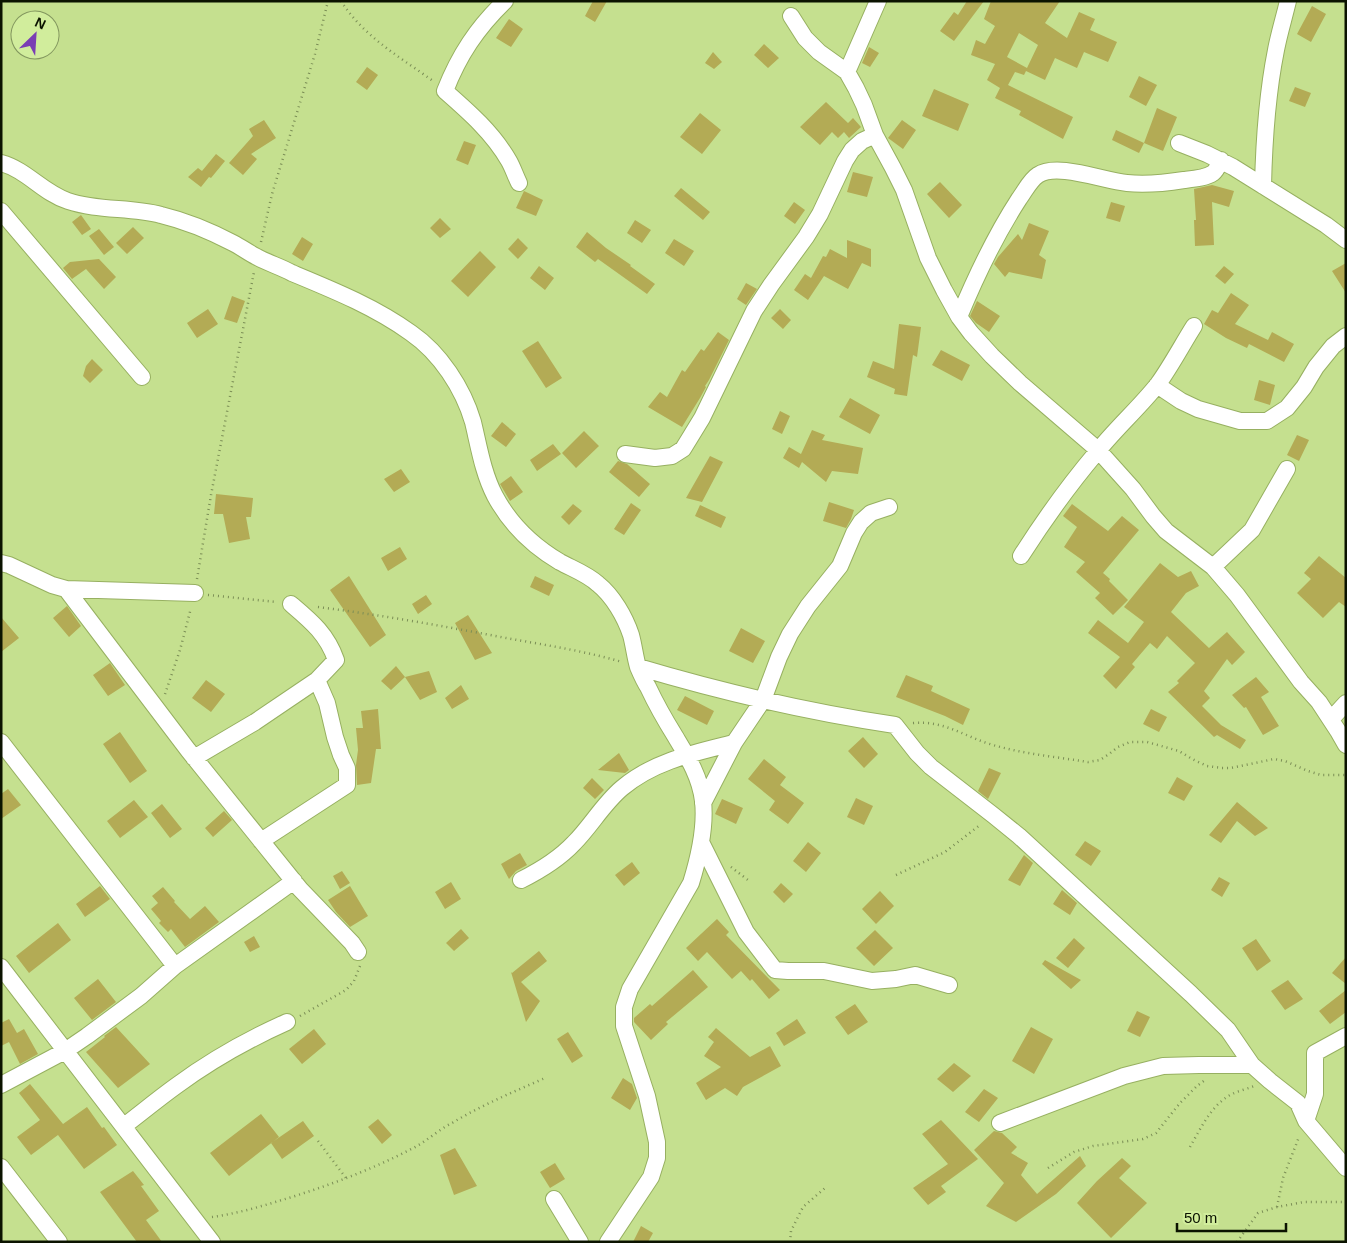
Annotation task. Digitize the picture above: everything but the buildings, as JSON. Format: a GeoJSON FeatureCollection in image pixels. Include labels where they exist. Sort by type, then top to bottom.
{"type":"FeatureCollection","features":[{"type":"Feature","properties":{"kind":"street"},"geometry":{"type":"LineString","coordinates":[[505,1],[470,40],[446,91],[474,116],[495,141],[519,182]]}},
{"type":"Feature","properties":{"kind":"street"},"geometry":{"type":"LineString","coordinates":[[847,72],[878,1]]}},
{"type":"Feature","properties":{"kind":"street"},"geometry":{"type":"LineString","coordinates":[[1263,186],[1263,156],[1268,104],[1276,50],[1288,1]]}},
{"type":"Feature","properties":{"kind":"street"},"geometry":{"type":"LineString","coordinates":[[791,16],[805,38],[819,52],[847,72],[864,105],[875,135],[904,190],[928,258],[959,317],[971,334],[1052,411],[1098,450],[1133,489],[1166,531],[1213,567],[1237,595],[1301,682],[1319,702],[1346,745]]}},
{"type":"Feature","properties":{"kind":"street"},"geometry":{"type":"LineString","coordinates":[[625,454],[655,458],[672,456],[682,449],[702,418],[754,311],[820,214],[845,161],[852,150],[862,141],[875,135]]}},
{"type":"Feature","properties":{"kind":"street"},"geometry":{"type":"LineString","coordinates":[[1180,143],[1221,160],[1326,225],[1346,240]]}},
{"type":"Feature","properties":{"kind":"street"},"geometry":{"type":"LineString","coordinates":[[959,317],[989,250],[1012,210],[1036,176],[1043,172],[1054,170],[1068,171],[1126,183],[1149,184],[1198,178],[1212,174],[1221,160]]}},
{"type":"Feature","properties":{"kind":"street"},"geometry":{"type":"LineString","coordinates":[[1,163],[34,180],[52,195],[70,202],[159,214],[201,227],[257,257],[374,310],[413,334],[440,359],[458,388],[472,420],[485,472],[495,496],[511,520],[526,538],[546,553],[600,585],[623,617],[630,632],[638,667],[664,717],[688,756],[700,786],[703,803],[701,842],[691,883],[630,989],[624,1007],[624,1026],[647,1096],[657,1142],[657,1158],[651,1177],[608,1242]]}},
{"type":"Feature","properties":{"kind":"street"},"geometry":{"type":"LineString","coordinates":[[1,211],[142,377]]}},
{"type":"Feature","properties":{"kind":"street"},"geometry":{"type":"LineString","coordinates":[[1021,556],[1057,503],[1098,450],[1157,385],[1194,326]]}},
{"type":"Feature","properties":{"kind":"street"},"geometry":{"type":"LineString","coordinates":[[1157,385],[1181,401],[1198,409],[1240,421],[1267,421],[1287,408],[1333,346],[1346,336]]}},
{"type":"Feature","properties":{"kind":"street"},"geometry":{"type":"LineString","coordinates":[[1213,567],[1252,530],[1287,469]]}},
{"type":"Feature","properties":{"kind":"street"},"geometry":{"type":"LineString","coordinates":[[703,803],[734,744],[763,700],[790,634],[808,606],[840,566],[854,533],[861,522],[871,513],[889,506]]}},
{"type":"Feature","properties":{"kind":"street"},"geometry":{"type":"LineString","coordinates":[[1,563],[66,589],[194,593]]}},
{"type":"Feature","properties":{"kind":"street"},"geometry":{"type":"LineString","coordinates":[[66,589],[194,758],[300,889],[352,943],[358,952]]}},
{"type":"Feature","properties":{"kind":"street"},"geometry":{"type":"LineString","coordinates":[[194,758],[255,722],[317,680],[336,660],[332,647],[320,630],[291,604]]}},
{"type":"Feature","properties":{"kind":"street"},"geometry":{"type":"LineString","coordinates":[[638,667],[763,700],[895,725],[917,753],[931,767],[1019,836],[1228,1030],[1252,1066],[1298,1103],[1306,1121],[1346,1168]]}},
{"type":"Feature","properties":{"kind":"street"},"geometry":{"type":"LineString","coordinates":[[261,841],[347,785],[347,768],[335,737],[327,703],[317,680]]}},
{"type":"Feature","properties":{"kind":"street"},"geometry":{"type":"LineString","coordinates":[[1319,702],[1342,713]]}},
{"type":"Feature","properties":{"kind":"street"},"geometry":{"type":"LineString","coordinates":[[1,742],[175,966]]}},
{"type":"Feature","properties":{"kind":"street"},"geometry":{"type":"LineString","coordinates":[[522,880],[546,867],[562,855],[586,830],[610,799],[645,771],[666,761],[734,744]]}},
{"type":"Feature","properties":{"kind":"street"},"geometry":{"type":"LineString","coordinates":[[701,842],[746,932],[775,970],[824,972],[872,981],[915,975],[949,985]]}},
{"type":"Feature","properties":{"kind":"street"},"geometry":{"type":"LineString","coordinates":[[1,1085],[66,1050],[141,996],[175,966],[294,881]]}},
{"type":"Feature","properties":{"kind":"street"},"geometry":{"type":"LineString","coordinates":[[1,967],[212,1242]]}},
{"type":"Feature","properties":{"kind":"street"},"geometry":{"type":"LineString","coordinates":[[124,1126],[202,1069],[287,1022]]}},
{"type":"Feature","properties":{"kind":"street"},"geometry":{"type":"LineString","coordinates":[[1306,1121],[1315,1094],[1315,1052],[1346,1036]]}},
{"type":"Feature","properties":{"kind":"street"},"geometry":{"type":"LineString","coordinates":[[1000,1123],[1124,1076],[1163,1066],[1252,1066]]}},
{"type":"Feature","properties":{"kind":"street"},"geometry":{"type":"LineString","coordinates":[[1,1167],[59,1242]]}},
{"type":"Feature","properties":{"kind":"street"},"geometry":{"type":"LineString","coordinates":[[554,1199],[580,1242]]}},
{"type":"Feature","properties":{"kind":"path"},"geometry":{"type":"LineString","coordinates":[[159,712],[180,650],[194,593],[257,257],[272,194],[315,54],[328,1]]}},
{"type":"Feature","properties":{"kind":"path"},"geometry":{"type":"LineString","coordinates":[[341,1],[348,13],[365,31],[446,91]]}},
{"type":"Feature","properties":{"kind":"path"},"geometry":{"type":"LineString","coordinates":[[194,593],[291,604]]}},
{"type":"Feature","properties":{"kind":"path"},"geometry":{"type":"LineString","coordinates":[[318,607],[446,626],[610,658],[638,667]]}},
{"type":"Feature","properties":{"kind":"path"},"geometry":{"type":"LineString","coordinates":[[925,722],[948,727],[994,746],[1088,762],[1100,760],[1118,746],[1130,742],[1147,742],[1179,750],[1207,766],[1231,768],[1274,759],[1321,774],[1346,775]]}},
{"type":"Feature","properties":{"kind":"path"},"geometry":{"type":"LineString","coordinates":[[896,875],[945,852],[993,815]]}},
{"type":"Feature","properties":{"kind":"path"},"geometry":{"type":"LineString","coordinates":[[287,1022],[346,990],[354,981],[358,972],[361,962],[358,952]]}},
{"type":"Feature","properties":{"kind":"path"},"geometry":{"type":"LineString","coordinates":[[1048,1168],[1074,1152],[1093,1146],[1144,1139],[1156,1133],[1180,1103],[1197,1086],[1225,1066]]}},
{"type":"Feature","properties":{"kind":"path"},"geometry":{"type":"LineString","coordinates":[[195,1220],[264,1206],[346,1178],[419,1145],[458,1119],[490,1102],[545,1078]]}},
{"type":"Feature","properties":{"kind":"path"},"geometry":{"type":"LineString","coordinates":[[1190,1147],[1216,1106],[1232,1094],[1270,1081]]}},
{"type":"Feature","properties":{"kind":"path"},"geometry":{"type":"LineString","coordinates":[[1277,1207],[1283,1178],[1306,1121]]}},
{"type":"Feature","properties":{"kind":"path"},"geometry":{"type":"LineString","coordinates":[[318,1140],[346,1178]]}},
{"type":"Feature","properties":{"kind":"path"},"geometry":{"type":"LineString","coordinates":[[790,1242],[791,1231],[803,1207],[825,1188]]}},
{"type":"Feature","properties":{"kind":"path"},"geometry":{"type":"LineString","coordinates":[[1237,1242],[1258,1213],[1304,1202],[1346,1202]]}}]}
